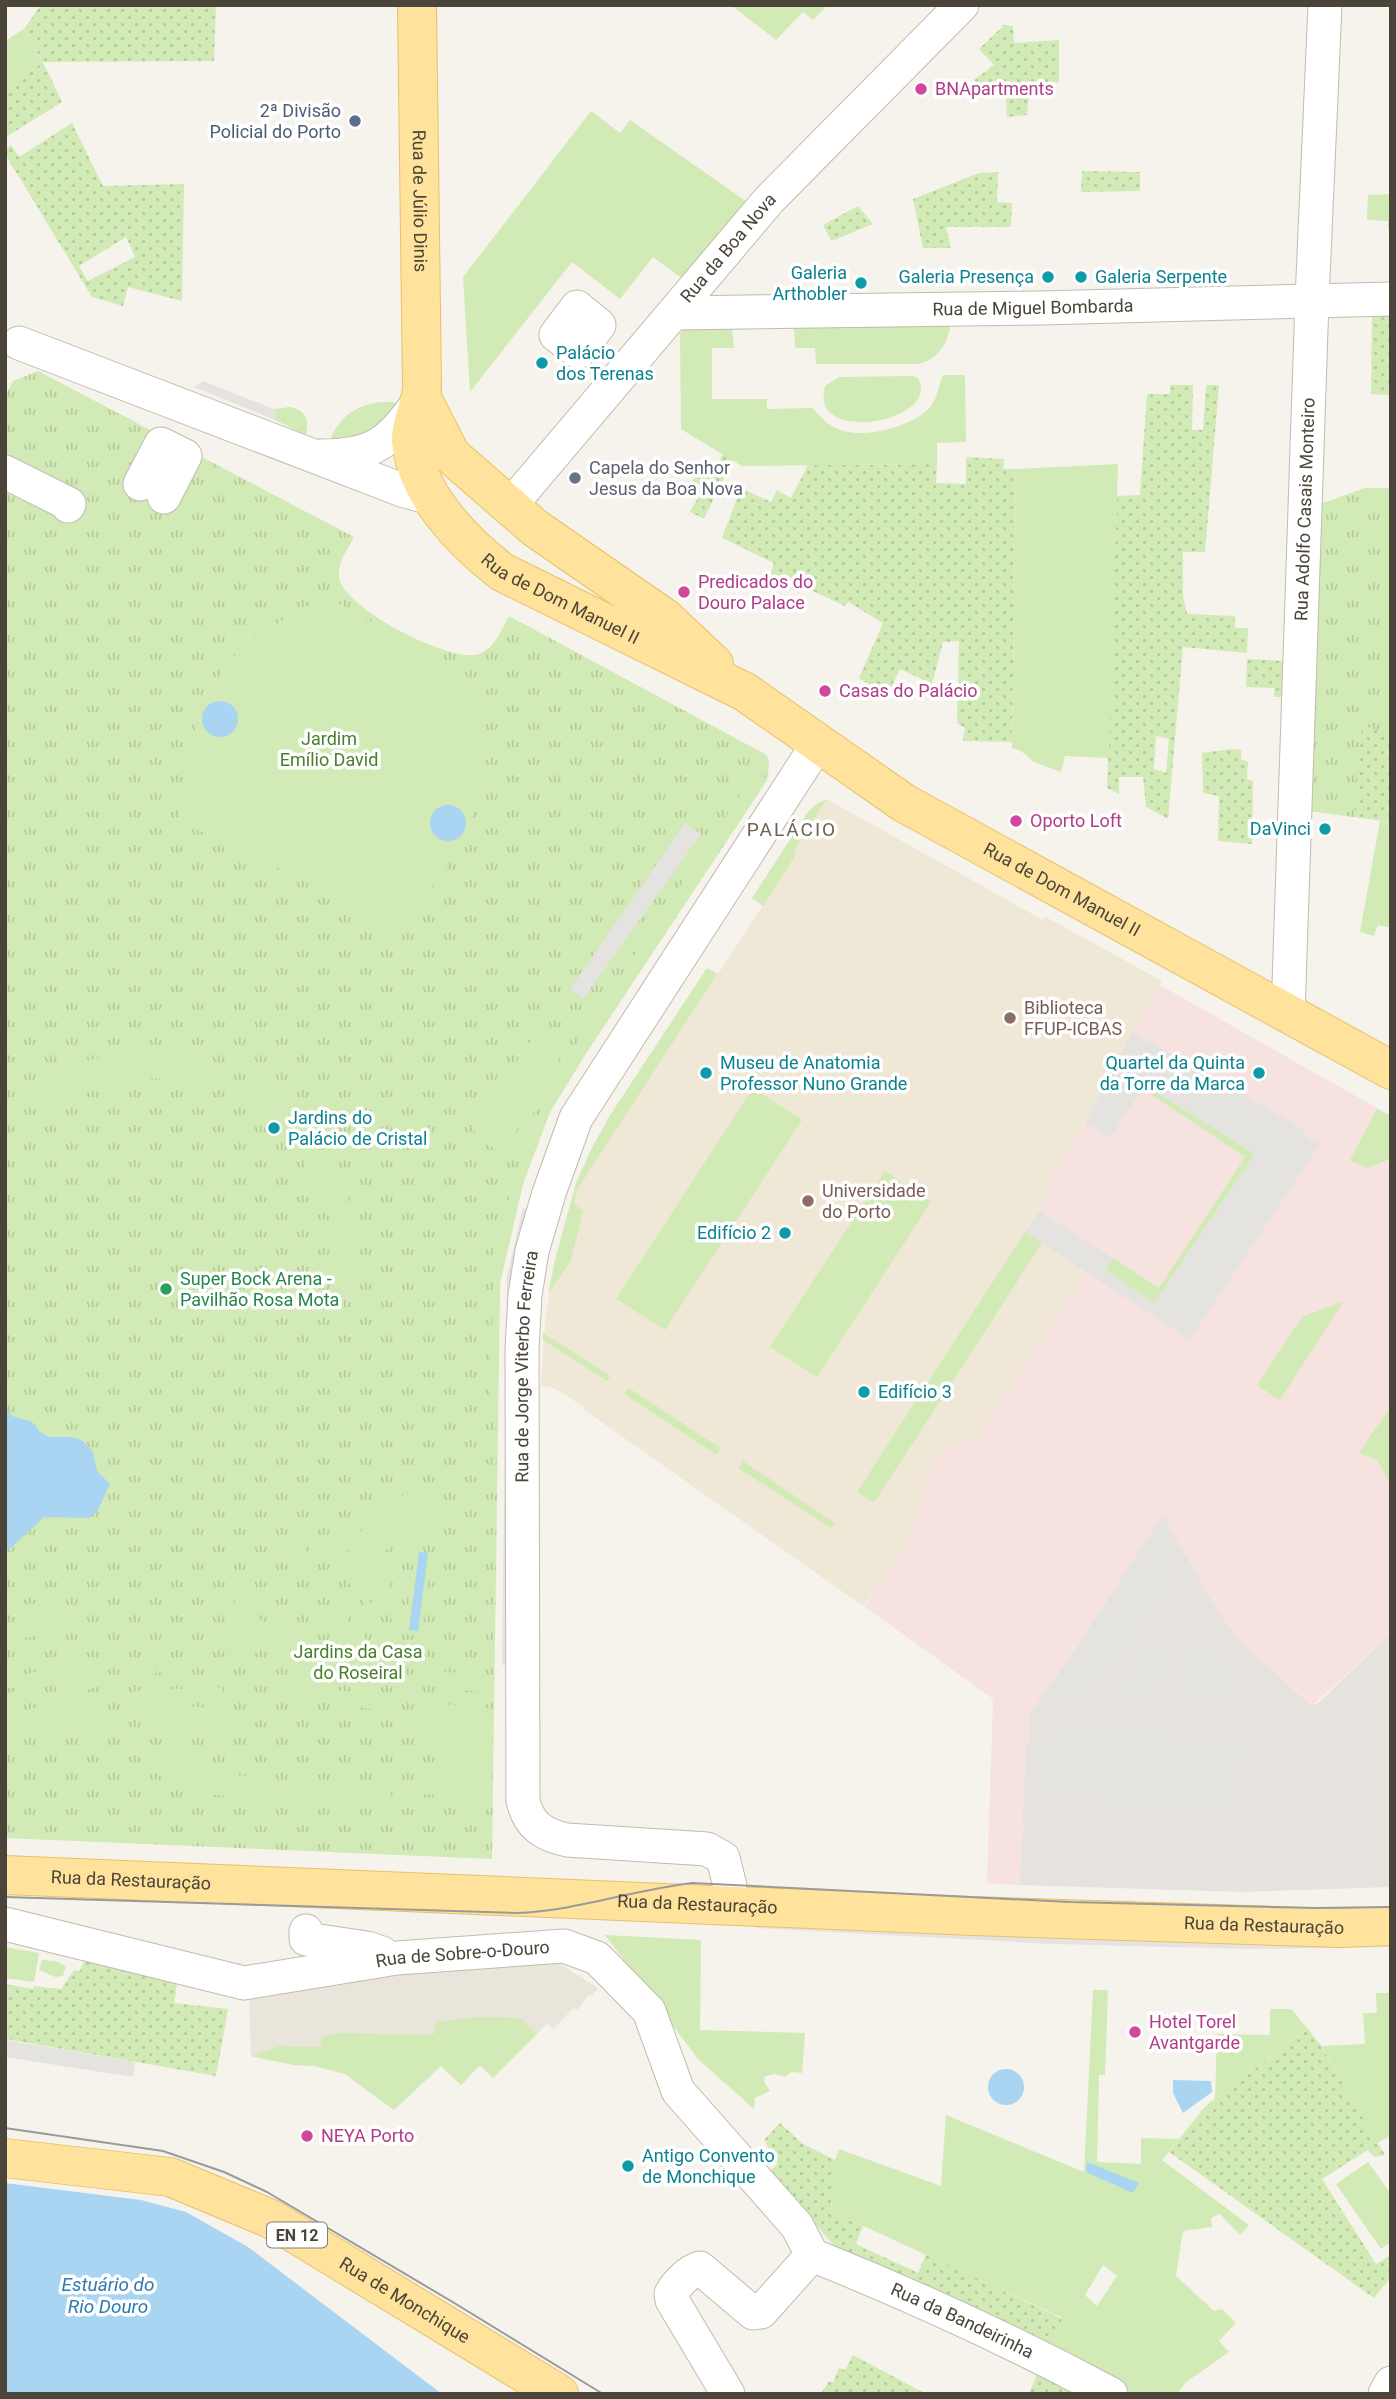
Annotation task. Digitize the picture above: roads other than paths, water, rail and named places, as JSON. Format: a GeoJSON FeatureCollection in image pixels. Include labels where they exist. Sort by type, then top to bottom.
{"type":"FeatureCollection","features":[{"type":"Feature","properties":{"kind":"main road","name":"Rua de Júlio Dinis"},"geometry":{"type":"LineString","coordinates":[[417,5],[422,398]]}},
{"type":"Feature","properties":{"kind":"main road","name":"Rua de Dom Manuel II"},"geometry":{"type":"LineString","coordinates":[[422,398],[411,437],[419,471],[452,527],[475,551],[502,572],[745,692],[904,803],[1391,1070]]}},
{"type":"Feature","properties":{"kind":"main road","name":"Rua de Dom Manuel II"},"geometry":{"type":"LineString","coordinates":[[422,398],[451,455],[523,517],[665,618],[745,692]]}},
{"type":"Feature","properties":{"kind":"main road","name":"Rua de Dom Manuel II"},"geometry":{"type":"LineString","coordinates":[[434,499],[505,523],[523,517]]}},
{"type":"Feature","properties":{"kind":"main road","name":"Rua da Restauração"},"geometry":{"type":"LineString","coordinates":[[5,1875],[1339,1928],[1391,1926]]}},
{"type":"Feature","properties":{"kind":"main road","name":"Rua de Monchique"},"geometry":{"type":"LineString","coordinates":[[5,2158],[170,2176],[271,2219],[559,2394]]}},
{"type":"Feature","properties":{"kind":"street","name":"Rua da Boa Nova"},"geometry":{"type":"LineString","coordinates":[[523,517],[674,313],[769,200],[962,5]]}},
{"type":"Feature","properties":{"kind":"street","name":"Rua Adolfo Casais Monteiro"},"geometry":{"type":"LineString","coordinates":[[1288,1015],[1312,300],[1325,5]]}},
{"type":"Feature","properties":{"kind":"street","name":"Rua de Miguel Bombarda"},"geometry":{"type":"LineString","coordinates":[[674,313],[1391,299]]}},
{"type":"Feature","properties":{"kind":"street","name":"Rua de Dom Manuel II"},"geometry":{"type":"LineString","coordinates":[[10,343],[402,490],[434,499]]}},
{"type":"Feature","properties":{"kind":"street","name":"Rua de Dom Manuel II"},"geometry":{"type":"LineString","coordinates":[[313,456],[343,456],[365,452],[385,441],[422,398]]}},
{"type":"Feature","properties":{"kind":"street"},"geometry":{"type":"LineString","coordinates":[[5,472],[69,504],[68,506]]}},
{"type":"Feature","properties":{"kind":"street","name":"Rua de Jorge Viterbo Ferreira"},"geometry":{"type":"LineString","coordinates":[[730,1905],[730,1886],[723,1858],[707,1849],[568,1840],[550,1836],[536,1828],[526,1816],[523,1801],[522,1349],[525,1295],[532,1251],[576,1118],[819,742]]}},
{"type":"Feature","properties":{"kind":"street","name":"Rua de Sobre-o-Douro"},"geometry":{"type":"LineString","coordinates":[[5,1924],[244,1983],[397,1958],[564,1946],[597,1958],[649,2011],[678,2091],[736,2146],[797,2225],[812,2255]]}},
{"type":"Feature","properties":{"kind":"street"},"geometry":{"type":"LineString","coordinates":[[306,1931],[306,1939],[367,1948],[384,1954]]}},
{"type":"Feature","properties":{"kind":"street"},"geometry":{"type":"LineString","coordinates":[[728,2394],[672,2300],[674,2288],[700,2268],[753,2313],[761,2312],[812,2255]]}},
{"type":"Feature","properties":{"kind":"street","name":"Rua da Bandeirinha"},"geometry":{"type":"LineString","coordinates":[[812,2255],[885,2284],[1021,2347],[1111,2394]]}},
{"type":"Feature","properties":{"kind":"street"},"geometry":{"type":"LineString","coordinates":[[1385,2394],[1391,2383]]}},
{"type":"Feature","properties":{"kind":"water"},"geometry":{"type":"Polygon","coordinates":[[[220,701],[233,706],[238,719],[233,732],[220,737],[207,732],[202,719],[207,706],[220,701]]]}},
{"type":"Feature","properties":{"kind":"water"},"geometry":{"type":"Polygon","coordinates":[[[448,805],[461,810],[466,823],[461,836],[448,841],[435,836],[430,823],[435,810],[448,805]]]}},
{"type":"Feature","properties":{"kind":"water"},"geometry":{"type":"Polygon","coordinates":[[[5,1407],[12,1416],[32,1422],[40,1432],[49,1437],[73,1437],[83,1441],[93,1452],[97,1471],[110,1484],[97,1512],[89,1518],[44,1517],[5,1551],[5,1407]]]}},
{"type":"Feature","properties":{"kind":"water"},"geometry":{"type":"Polygon","coordinates":[[[419,1552],[428,1553],[418,1631],[409,1630],[419,1552]]]}},
{"type":"Feature","properties":{"kind":"water"},"geometry":{"type":"Polygon","coordinates":[[[1006,2069],[1019,2074],[1024,2087],[1019,2100],[1006,2105],[993,2100],[988,2087],[993,2074],[1006,2069]]]}},
{"type":"Feature","properties":{"kind":"water"},"geometry":{"type":"Polygon","coordinates":[[[1173,2080],[1211,2081],[1212,2092],[1183,2113],[1173,2093],[1173,2080]]]}},
{"type":"Feature","properties":{"kind":"water"},"geometry":{"type":"Polygon","coordinates":[[[1087,2162],[1139,2183],[1133,2193],[1086,2172],[1087,2162]]]}},
{"type":"Feature","properties":{"kind":"water","name":"Estuário do Rio Douro"},"geometry":{"type":"Polygon","coordinates":[[[5,2183],[141,2200],[186,2212],[248,2247],[442,2394],[5,2394],[5,2183]]]}},
{"type":"Feature","properties":{"kind":"tram line"},"geometry":{"type":"LineString","coordinates":[[5,1897],[516,1913],[560,1908],[692,1883],[1070,1902],[1315,1908],[1391,1907]]}},
{"type":"Feature","properties":{"kind":"tram line"},"geometry":{"type":"LineString","coordinates":[[5,2128],[163,2151],[224,2172],[267,2192],[603,2394]]}},
{"type":"Feature","properties":{"kind":"place","name":"BNApartments"},"geometry":{"type":"Point","coordinates":[921,89]}},
{"type":"Feature","properties":{"kind":"place","name":"2ª Divisão Policial do Porto"},"geometry":{"type":"Point","coordinates":[355,121]}},
{"type":"Feature","properties":{"kind":"place","name":"Galeria Presença"},"geometry":{"type":"Point","coordinates":[1048,277]}},
{"type":"Feature","properties":{"kind":"place","name":"Galeria Serpente"},"geometry":{"type":"Point","coordinates":[1081,277]}},
{"type":"Feature","properties":{"kind":"place","name":"Galeria Arthobler"},"geometry":{"type":"Point","coordinates":[861,283]}},
{"type":"Feature","properties":{"kind":"place","name":"Palácio dos Terenas"},"geometry":{"type":"Point","coordinates":[542,363]}},
{"type":"Feature","properties":{"kind":"place","name":"Capela do Senhor Jesus da Boa Nova"},"geometry":{"type":"Point","coordinates":[575,478]}},
{"type":"Feature","properties":{"kind":"place","name":"Predicados do Douro Palace"},"geometry":{"type":"Point","coordinates":[684,592]}},
{"type":"Feature","properties":{"kind":"place","name":"Casas do Palácio"},"geometry":{"type":"Point","coordinates":[825,691]}},
{"type":"Feature","properties":{"kind":"place","name":"Oporto Loft"},"geometry":{"type":"Point","coordinates":[1016,821]}},
{"type":"Feature","properties":{"kind":"place","name":"DaVinci"},"geometry":{"type":"Point","coordinates":[1325,829]}},
{"type":"Feature","properties":{"kind":"place","name":"Biblioteca FFUP-ICBAS"},"geometry":{"type":"Point","coordinates":[1010,1018]}},
{"type":"Feature","properties":{"kind":"place","name":"Museu de Anatomia Professor Nuno Grande"},"geometry":{"type":"Point","coordinates":[706,1073]}},
{"type":"Feature","properties":{"kind":"place","name":"Quartel da Quinta da Torre da Marca"},"geometry":{"type":"Point","coordinates":[1259,1073]}},
{"type":"Feature","properties":{"kind":"place","name":"Jardins do Palácio de Cristal"},"geometry":{"type":"Point","coordinates":[274,1128]}},
{"type":"Feature","properties":{"kind":"place","name":"Universidade do Porto"},"geometry":{"type":"Point","coordinates":[808,1201]}},
{"type":"Feature","properties":{"kind":"place","name":"Edifício 2"},"geometry":{"type":"Point","coordinates":[785,1233]}},
{"type":"Feature","properties":{"kind":"place","name":"Super Bock Arena - Pavilhão Rosa Mota"},"geometry":{"type":"Point","coordinates":[166,1289]}},
{"type":"Feature","properties":{"kind":"place","name":"Edifício 3"},"geometry":{"type":"Point","coordinates":[864,1392]}},
{"type":"Feature","properties":{"kind":"place","name":"Hotel Torel Avantgarde"},"geometry":{"type":"Point","coordinates":[1135,2032]}},
{"type":"Feature","properties":{"kind":"place","name":"NEYA Porto"},"geometry":{"type":"Point","coordinates":[307,2136]}},
{"type":"Feature","properties":{"kind":"place","name":"Antigo Convento de Monchique"},"geometry":{"type":"Point","coordinates":[628,2166]}},
{"type":"Feature","properties":{"kind":"district","name":"PALÁCIO"},"geometry":{"type":"Point","coordinates":[792,829]}},
{"type":"Feature","properties":{"kind":"park label","name":"Jardim Emílio David"},"geometry":{"type":"Point","coordinates":[329,749]}},
{"type":"Feature","properties":{"kind":"park label","name":"Jardins da Casa do Roseiral"},"geometry":{"type":"Point","coordinates":[358,1662]}}]}
